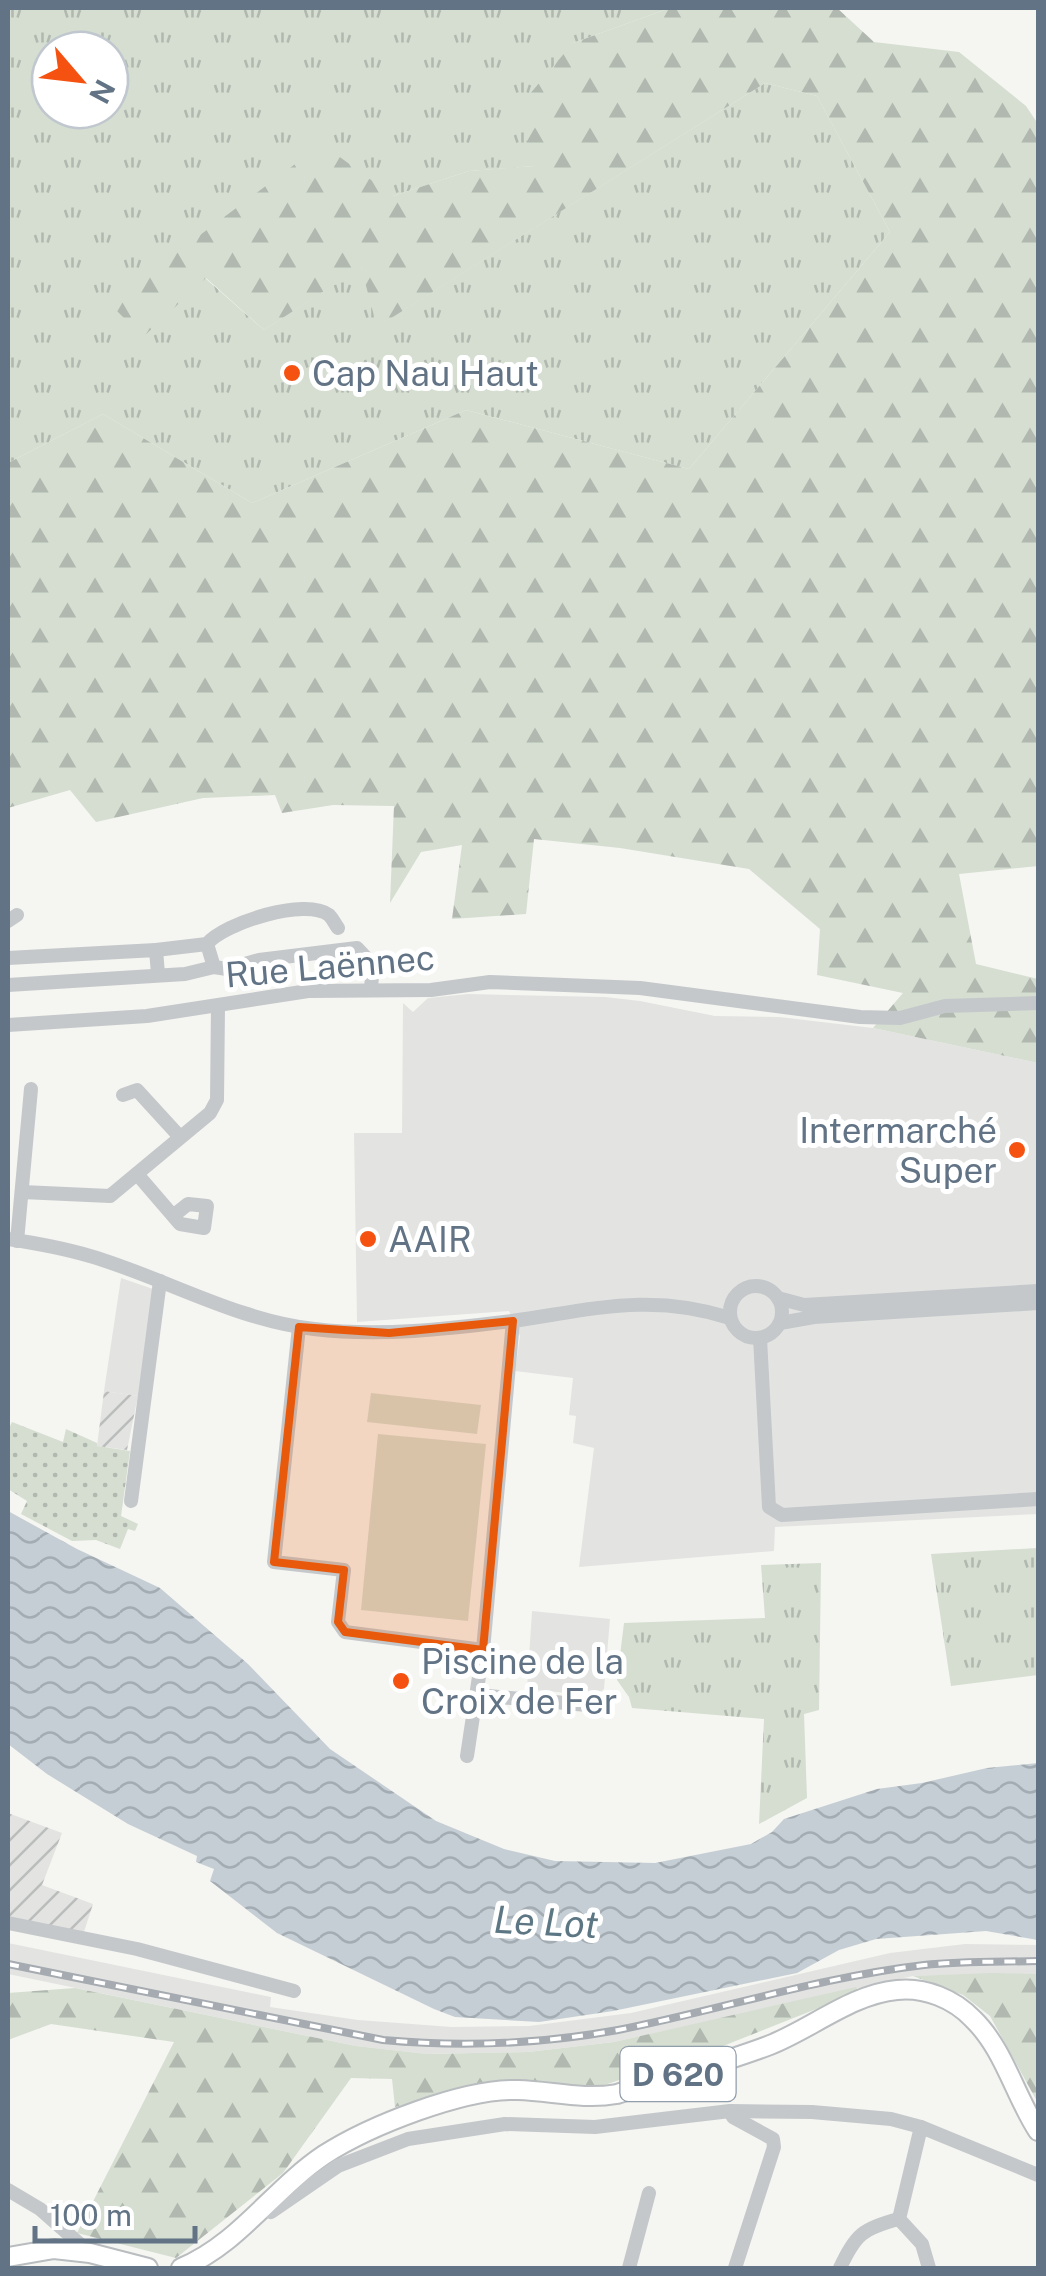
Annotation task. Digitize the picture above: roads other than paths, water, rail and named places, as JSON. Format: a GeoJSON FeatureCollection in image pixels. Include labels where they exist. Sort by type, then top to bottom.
{"type":"FeatureCollection","features":[{"type":"Feature","properties":{"kind":"main road","name":"D 620"},"geometry":{"type":"LineString","coordinates":[[181,2268],[207,2257],[301,2172],[367,2131],[466,2096],[518,2090],[593,2098],[616,2094],[767,2046],[838,2010],[893,1990],[912,1989],[937,1995],[975,2020],[995,2047],[1038,2131]]}},
{"type":"Feature","properties":{"kind":"main road"},"geometry":{"type":"LineString","coordinates":[[8,2257],[47,2250],[90,2253],[128,2267],[148,2268]]}},
{"type":"Feature","properties":{"kind":"street"},"geometry":{"type":"LineString","coordinates":[[8,958],[207,944],[215,934],[234,924],[267,915],[313,910],[328,914],[338,928]]}},
{"type":"Feature","properties":{"kind":"street"},"geometry":{"type":"LineString","coordinates":[[207,944],[214,967]]}},
{"type":"Feature","properties":{"kind":"street"},"geometry":{"type":"LineString","coordinates":[[8,985],[185,974],[356,948],[373,965],[371,988]]}},
{"type":"Feature","properties":{"kind":"street"},"geometry":{"type":"LineString","coordinates":[[156,950],[158,974]]}},
{"type":"Feature","properties":{"kind":"street","name":"Rue Laënnec"},"geometry":{"type":"LineString","coordinates":[[8,1026],[147,1016],[308,991],[371,988],[395,992],[490,982],[640,988],[900,1018],[945,1006],[1038,1003]]}},
{"type":"Feature","properties":{"kind":"street"},"geometry":{"type":"LineString","coordinates":[[22,1192],[110,1196],[210,1113],[218,1100],[218,1006]]}},
{"type":"Feature","properties":{"kind":"street"},"geometry":{"type":"LineString","coordinates":[[31,1089],[22,1192],[12,1240],[91,1256],[244,1313],[298,1327],[390,1333],[513,1321],[630,1303],[699,1308],[730,1318],[741,1334],[760,1338],[772,1333],[780,1323],[782,1310],[778,1298]]}},
{"type":"Feature","properties":{"kind":"street"},"geometry":{"type":"LineString","coordinates":[[123,1095],[137,1090],[180,1137]]}},
{"type":"Feature","properties":{"kind":"street"},"geometry":{"type":"LineString","coordinates":[[137,1174],[173,1216]]}},
{"type":"Feature","properties":{"kind":"street"},"geometry":{"type":"LineString","coordinates":[[131,1501],[160,1281]]}},
{"type":"Feature","properties":{"kind":"street"},"geometry":{"type":"LineString","coordinates":[[730,1318],[731,1302],[737,1293],[752,1286],[764,1287],[778,1298],[804,1305],[1038,1290]]}},
{"type":"Feature","properties":{"kind":"street"},"geometry":{"type":"LineString","coordinates":[[699,1308],[731,1302]]}},
{"type":"Feature","properties":{"kind":"street"},"geometry":{"type":"LineString","coordinates":[[780,1323],[814,1317],[1038,1304]]}},
{"type":"Feature","properties":{"kind":"street"},"geometry":{"type":"LineString","coordinates":[[466,1756],[483,1650],[513,1321]]}},
{"type":"Feature","properties":{"kind":"street"},"geometry":{"type":"LineString","coordinates":[[298,1327],[274,1562],[344,1570],[338,1622],[346,1632],[483,1650]]}},
{"type":"Feature","properties":{"kind":"street"},"geometry":{"type":"LineString","coordinates":[[760,1338],[769,1507],[782,1515],[1038,1500]]}},
{"type":"Feature","properties":{"kind":"street"},"geometry":{"type":"LineString","coordinates":[[477,1695],[606,1704]]}},
{"type":"Feature","properties":{"kind":"street"},"geometry":{"type":"LineString","coordinates":[[8,1922],[137,1949],[294,1990]]}},
{"type":"Feature","properties":{"kind":"street"},"geometry":{"type":"LineString","coordinates":[[730,2112],[773,2140],[774,2147],[736,2268]]}},
{"type":"Feature","properties":{"kind":"street"},"geometry":{"type":"LineString","coordinates":[[264,2207],[271,2212],[338,2166],[408,2139],[505,2124],[596,2127],[730,2112],[812,2112],[891,2120],[921,2128],[1038,2175]]}},
{"type":"Feature","properties":{"kind":"street"},"geometry":{"type":"LineString","coordinates":[[899,2219],[921,2128]]}},
{"type":"Feature","properties":{"kind":"street"},"geometry":{"type":"LineString","coordinates":[[8,2190],[90,2253]]}},
{"type":"Feature","properties":{"kind":"street"},"geometry":{"type":"LineString","coordinates":[[630,2268],[649,2193]]}},
{"type":"Feature","properties":{"kind":"street"},"geometry":{"type":"LineString","coordinates":[[47,2250],[49,2219]]}},
{"type":"Feature","properties":{"kind":"street"},"geometry":{"type":"LineString","coordinates":[[840,2268],[860,2234],[872,2226],[899,2219]]}},
{"type":"Feature","properties":{"kind":"street"},"geometry":{"type":"LineString","coordinates":[[899,2219],[922,2244],[929,2268]]}},
{"type":"Feature","properties":{"kind":"water","name":"Le Lot"},"geometry":{"type":"Polygon","coordinates":[[[8,1511],[160,1588],[248,1664],[330,1749],[436,1821],[504,1849],[555,1861],[655,1863],[751,1844],[772,1832],[784,1819],[877,1789],[987,1768],[1038,1763],[1038,1940],[986,1931],[876,1939],[839,1950],[797,1973],[613,2011],[539,2022],[455,2017],[434,2009],[277,1933],[210,1881],[214,1869],[196,1862],[197,1856],[128,1824],[47,1774],[8,1744],[8,1511]]]}},
{"type":"Feature","properties":{"kind":"railway"},"geometry":{"type":"LineString","coordinates":[[8,1964],[383,2040],[471,2044],[618,2030],[885,1970],[1038,1961]]}},
{"type":"Feature","properties":{"kind":"place","name":"Cap Nau Haut"},"geometry":{"type":"Point","coordinates":[292,373]}},
{"type":"Feature","properties":{"kind":"place","name":"Intermarché Super"},"geometry":{"type":"Point","coordinates":[1017,1150]}},
{"type":"Feature","properties":{"kind":"place","name":"AAIR"},"geometry":{"type":"Point","coordinates":[368,1239]}},
{"type":"Feature","properties":{"kind":"place","name":"Piscine de la Croix de Fer"},"geometry":{"type":"Point","coordinates":[401,1681]}}]}
